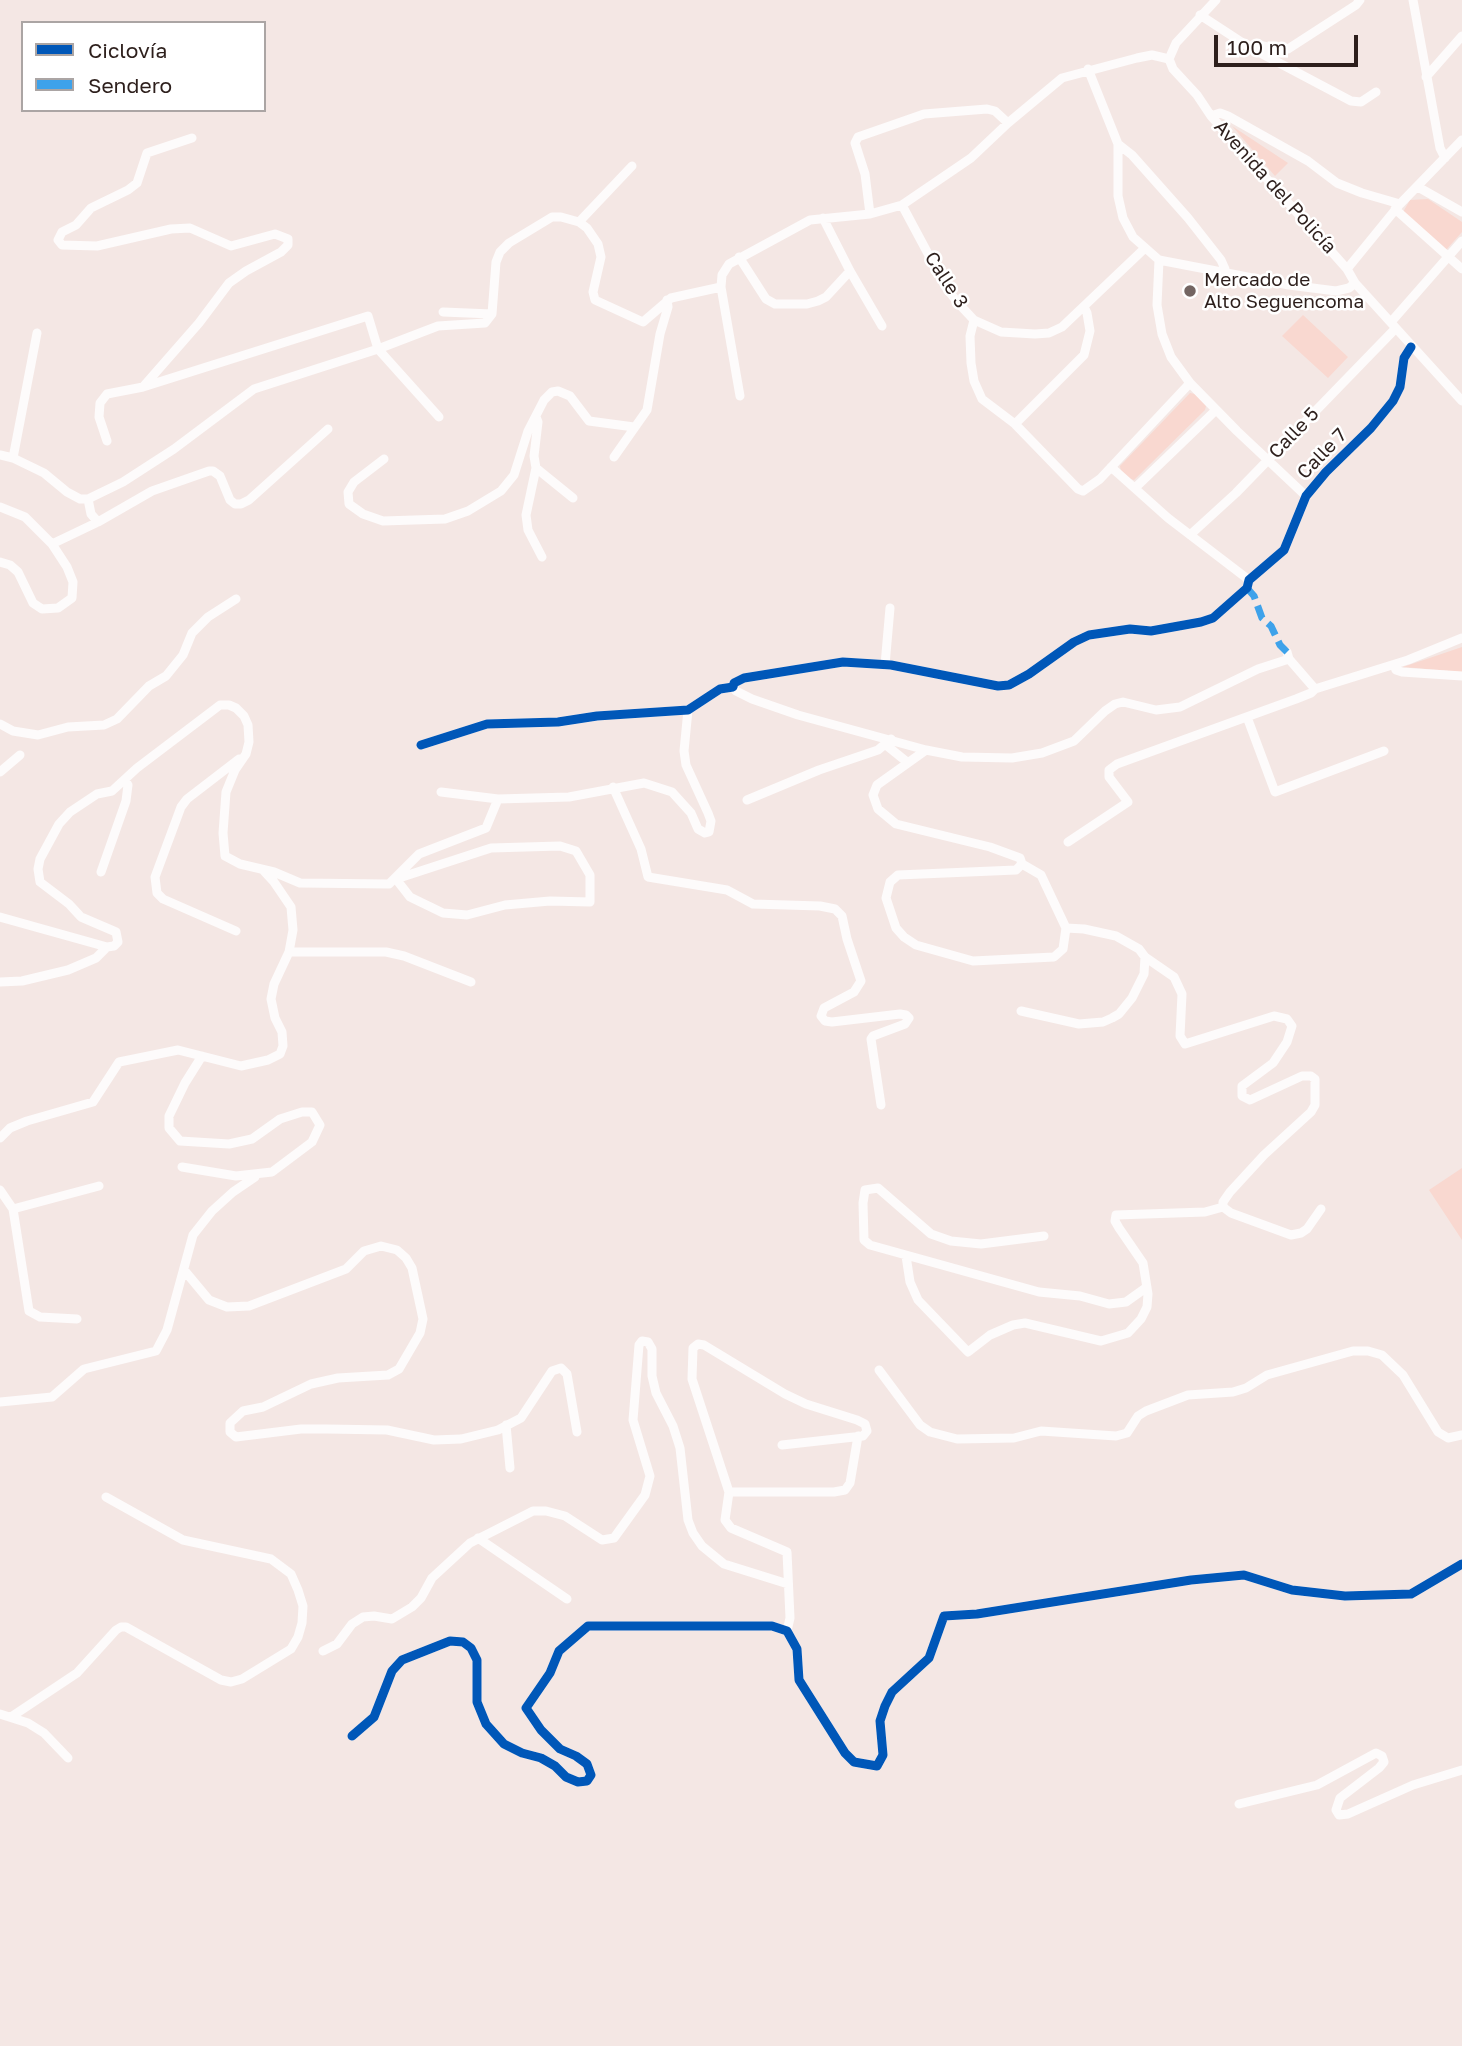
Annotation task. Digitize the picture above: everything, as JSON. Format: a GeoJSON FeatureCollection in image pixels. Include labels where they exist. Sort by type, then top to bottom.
{"type":"FeatureCollection","features":[{"type":"Feature","properties":{"kind":"street"},"geometry":{"type":"LineString","coordinates":[[740,396],[721,287],[724,270],[729,264],[810,220],[870,214],[902,205],[971,158],[1062,78],[1088,69],[1152,55],[1169,59],[1175,43],[1216,0]]}},
{"type":"Feature","properties":{"kind":"street"},"geometry":{"type":"LineString","coordinates":[[1249,47],[1256,44],[1276,50],[1288,49],[1360,0]]}},
{"type":"Feature","properties":{"kind":"street"},"geometry":{"type":"LineString","coordinates":[[1413,0],[1440,148],[1446,158]]}},
{"type":"Feature","properties":{"kind":"street"},"geometry":{"type":"LineString","coordinates":[[1200,15],[1249,47],[1356,103],[1376,92]]}},
{"type":"Feature","properties":{"kind":"street"},"geometry":{"type":"LineString","coordinates":[[1426,77],[1462,36]]}},
{"type":"Feature","properties":{"kind":"street","name":"Avenida del Policía"},"geometry":{"type":"LineString","coordinates":[[1169,59],[1173,69],[1197,95],[1211,116],[1347,269],[1355,284],[1462,401]]}},
{"type":"Feature","properties":{"kind":"street"},"geometry":{"type":"LineString","coordinates":[[1088,69],[1118,144],[1118,195],[1123,218],[1133,237],[1144,249],[1159,260],[1223,273],[1336,291],[1355,284]]}},
{"type":"Feature","properties":{"kind":"street"},"geometry":{"type":"LineString","coordinates":[[870,214],[865,174],[855,139],[924,114],[987,109],[995,111],[1008,123]]}},
{"type":"Feature","properties":{"kind":"street"},"geometry":{"type":"LineString","coordinates":[[1211,116],[1228,116],[1308,162],[1337,183],[1398,206],[1462,269]]}},
{"type":"Feature","properties":{"kind":"street"},"geometry":{"type":"LineString","coordinates":[[143,387],[199,323],[229,283],[288,245],[288,239],[275,234],[231,246],[190,228],[171,229],[97,246],[62,245],[58,240],[62,232],[76,225],[91,208],[128,190],[136,183],[147,153],[192,138]]}},
{"type":"Feature","properties":{"kind":"street"},"geometry":{"type":"LineString","coordinates":[[1347,269],[1398,206],[1462,139]]}},
{"type":"Feature","properties":{"kind":"street"},"geometry":{"type":"LineString","coordinates":[[1118,144],[1140,164],[1222,260],[1223,273]]}},
{"type":"Feature","properties":{"kind":"street"},"geometry":{"type":"LineString","coordinates":[[579,222],[632,166]]}},
{"type":"Feature","properties":{"kind":"street"},"geometry":{"type":"LineString","coordinates":[[1418,187],[1462,212]]}},
{"type":"Feature","properties":{"kind":"street","name":"Calle 3"},"geometry":{"type":"LineString","coordinates":[[902,205],[947,289],[974,320],[1001,332],[1049,333],[1062,327],[1144,249]]}},
{"type":"Feature","properties":{"kind":"street"},"geometry":{"type":"LineString","coordinates":[[0,455],[13,458],[44,473],[80,499],[88,499],[123,482],[164,455],[254,389],[438,327],[485,323],[492,314],[496,262],[500,252],[509,243],[552,217],[579,222],[594,236],[600,251],[600,270],[593,292],[595,300],[643,322],[667,300],[681,294],[721,287]]}},
{"type":"Feature","properties":{"kind":"street"},"geometry":{"type":"LineString","coordinates":[[823,218],[882,326]]}},
{"type":"Feature","properties":{"kind":"street","name":"Calle 5"},"geometry":{"type":"LineString","coordinates":[[1191,535],[1268,461],[1393,326],[1462,241]]}},
{"type":"Feature","properties":{"kind":"street"},"geometry":{"type":"LineString","coordinates":[[739,257],[766,299],[775,304],[818,301],[826,297],[850,271]]}},
{"type":"Feature","properties":{"kind":"street"},"geometry":{"type":"LineString","coordinates":[[1159,260],[1157,305],[1162,334],[1171,357],[1190,383],[1216,410],[1306,496]]}},
{"type":"Feature","properties":{"kind":"street"},"geometry":{"type":"LineString","coordinates":[[614,457],[648,410],[660,334],[668,307],[667,300]]}},
{"type":"Feature","properties":{"kind":"street"},"geometry":{"type":"LineString","coordinates":[[1014,424],[1084,355],[1090,331],[1084,307]]}},
{"type":"Feature","properties":{"kind":"street"},"geometry":{"type":"LineString","coordinates":[[443,312],[492,314]]}},
{"type":"Feature","properties":{"kind":"street"},"geometry":{"type":"LineString","coordinates":[[107,440],[99,417],[100,403],[107,394],[143,387],[368,316],[378,349],[439,417]]}},
{"type":"Feature","properties":{"kind":"street"},"geometry":{"type":"LineString","coordinates":[[974,320],[970,336],[974,381],[982,399],[1014,424],[1083,491],[1111,467],[1190,383]]}},
{"type":"Feature","properties":{"kind":"street"},"geometry":{"type":"LineString","coordinates":[[13,458],[37,333]]}},
{"type":"Feature","properties":{"kind":"street","name":"Calle 7"},"geometry":{"type":"LineString","coordinates":[[688,710],[720,689],[733,687],[734,683],[744,678],[843,662],[885,665],[973,683],[1009,685],[1089,635],[1130,629],[1151,631],[1213,618],[1247,588],[1249,580],[1283,550],[1306,496],[1393,401],[1400,387],[1404,358],[1411,347]]}},
{"type":"Feature","properties":{"kind":"street"},"geometry":{"type":"LineString","coordinates":[[384,459],[354,482],[348,492],[349,504],[363,514],[383,521],[445,519],[468,511],[500,491],[513,475],[523,443],[547,396],[558,391],[565,392],[578,404],[589,421],[634,427]]}},
{"type":"Feature","properties":{"kind":"street"},"geometry":{"type":"LineString","coordinates":[[1136,487],[1216,410]]}},
{"type":"Feature","properties":{"kind":"street"},"geometry":{"type":"LineString","coordinates":[[536,417],[536,468],[526,515],[528,530],[542,556]]}},
{"type":"Feature","properties":{"kind":"street"},"geometry":{"type":"LineString","coordinates":[[52,544],[98,522],[152,491],[209,471],[220,476],[230,500],[241,504],[249,500],[328,429]]}},
{"type":"Feature","properties":{"kind":"street"},"geometry":{"type":"LineString","coordinates":[[1111,467],[1168,518],[1249,580]]}},
{"type":"Feature","properties":{"kind":"street"},"geometry":{"type":"LineString","coordinates":[[536,468],[573,498]]}},
{"type":"Feature","properties":{"kind":"street"},"geometry":{"type":"LineString","coordinates":[[88,499],[91,514],[98,522]]}},
{"type":"Feature","properties":{"kind":"street"},"geometry":{"type":"LineString","coordinates":[[0,507],[24,517],[52,544],[73,582],[72,598],[58,608],[42,609],[33,603],[18,572],[10,565],[0,562]]}},
{"type":"Feature","properties":{"kind":"street"},"geometry":{"type":"LineString","coordinates":[[0,724],[13,731],[38,735],[68,727],[104,725],[117,719],[149,686],[166,676],[183,655],[192,633],[208,617],[236,599]]}},
{"type":"Feature","properties":{"kind":"street"},"geometry":{"type":"LineString","coordinates":[[885,665],[890,608]]}},
{"type":"Feature","properties":{"kind":"street"},"geometry":{"type":"LineString","coordinates":[[1068,842],[1128,802],[1109,777],[1108,773],[1112,767],[1311,693],[1315,689],[1394,665],[1462,638]]}},
{"type":"Feature","properties":{"kind":"street"},"geometry":{"type":"LineString","coordinates":[[733,687],[752,699],[786,711],[889,742],[962,757],[983,758],[1012,758],[1042,753],[1074,741],[1105,711],[1122,702],[1156,710],[1180,707],[1288,656],[1315,689]]}},
{"type":"Feature","properties":{"kind":"street"},"geometry":{"type":"LineString","coordinates":[[1394,665],[1396,670],[1402,671],[1462,676]]}},
{"type":"Feature","properties":{"kind":"street"},"geometry":{"type":"LineString","coordinates":[[0,917],[107,947],[114,946],[118,942],[116,932],[81,916],[40,882],[40,859],[59,824],[70,812],[97,794],[112,791],[220,705],[236,708],[248,725],[246,754],[235,770],[226,792],[223,833],[225,856],[240,864],[300,883],[382,885],[396,879],[491,848],[560,846],[576,851],[590,875],[590,902],[550,901],[505,905],[467,915],[443,913],[410,897],[396,879]]}},
{"type":"Feature","properties":{"kind":"street"},"geometry":{"type":"LineString","coordinates":[[421,745],[487,724],[558,722],[597,716],[688,710],[685,765],[711,821],[709,832],[698,830],[691,813],[672,792],[644,783],[569,797],[498,799],[440,792]]}},
{"type":"Feature","properties":{"kind":"street"},"geometry":{"type":"LineString","coordinates":[[1247,716],[1275,792],[1384,751]]}},
{"type":"Feature","properties":{"kind":"street"},"geometry":{"type":"LineString","coordinates":[[889,742],[907,762]]}},
{"type":"Feature","properties":{"kind":"street"},"geometry":{"type":"LineString","coordinates":[[747,800],[889,742]]}},
{"type":"Feature","properties":{"kind":"street"},"geometry":{"type":"LineString","coordinates":[[926,750],[882,781],[874,790],[873,799],[878,809],[896,824],[990,846],[1020,858],[1022,864],[1041,875],[1066,928],[1063,949],[1054,957],[973,961],[916,944],[896,928],[886,898],[890,882],[898,875],[1016,870],[1022,864]]}},
{"type":"Feature","properties":{"kind":"street"},"geometry":{"type":"LineString","coordinates":[[236,931],[163,899],[158,893],[155,877],[181,807],[187,799],[246,754]]}},
{"type":"Feature","properties":{"kind":"street"},"geometry":{"type":"LineString","coordinates":[[0,772],[20,755]]}},
{"type":"Feature","properties":{"kind":"street"},"geometry":{"type":"LineString","coordinates":[[101,872],[125,801],[128,785],[125,780]]}},
{"type":"Feature","properties":{"kind":"street"},"geometry":{"type":"LineString","coordinates":[[612,787],[641,849],[648,877],[727,890],[753,904],[820,906],[835,909],[842,916],[846,939],[861,981],[855,992],[824,1008],[821,1016],[825,1021],[832,1022],[900,1014],[909,1018],[905,1024],[871,1039],[881,1105]]}},
{"type":"Feature","properties":{"kind":"street"},"geometry":{"type":"LineString","coordinates":[[396,879],[419,854],[486,828],[498,799]]}},
{"type":"Feature","properties":{"kind":"street"},"geometry":{"type":"LineString","coordinates":[[0,1138],[10,1128],[27,1121],[93,1102],[119,1062],[178,1049],[241,1066],[268,1060],[279,1054],[283,1046],[282,1032],[271,999],[274,984],[289,952],[293,930],[291,907],[262,869]]}},
{"type":"Feature","properties":{"kind":"street"},"geometry":{"type":"LineString","coordinates":[[1066,928],[1116,936],[1139,949],[1145,957],[1174,977],[1182,994],[1180,1036],[1185,1044],[1274,1016],[1283,1016],[1290,1022],[1292,1032],[1287,1042],[1273,1063],[1242,1086],[1242,1096],[1250,1100],[1301,1076],[1311,1076],[1315,1079],[1316,1102],[1311,1112],[1264,1154],[1230,1192],[1223,1202],[1223,1207]]}},
{"type":"Feature","properties":{"kind":"street"},"geometry":{"type":"LineString","coordinates":[[0,982],[31,979],[76,967],[96,958],[107,947]]}},
{"type":"Feature","properties":{"kind":"street"},"geometry":{"type":"LineString","coordinates":[[289,952],[386,952],[404,956],[471,982]]}},
{"type":"Feature","properties":{"kind":"street"},"geometry":{"type":"LineString","coordinates":[[1021,1011],[1079,1024],[1103,1022],[1119,1014],[1132,998],[1144,974],[1145,957]]}},
{"type":"Feature","properties":{"kind":"street"},"geometry":{"type":"LineString","coordinates":[[182,1167],[236,1176],[256,1176],[272,1172],[312,1142],[320,1125],[312,1112],[302,1112],[280,1119],[253,1139],[229,1144],[180,1141],[169,1128],[169,1116],[202,1056]]}},
{"type":"Feature","properties":{"kind":"street"},"geometry":{"type":"LineString","coordinates":[[0,1402],[52,1397],[83,1369],[156,1351],[167,1331],[193,1236],[212,1211],[256,1176]]}},
{"type":"Feature","properties":{"kind":"street"},"geometry":{"type":"LineString","coordinates":[[13,1209],[99,1186]]}},
{"type":"Feature","properties":{"kind":"street"},"geometry":{"type":"LineString","coordinates":[[1044,1236],[981,1244],[951,1241],[931,1234],[878,1188],[865,1190],[864,1240],[870,1245],[1039,1292],[1080,1296],[1109,1304],[1126,1302],[1147,1287]]}},
{"type":"Feature","properties":{"kind":"street"},"geometry":{"type":"LineString","coordinates":[[0,1190],[13,1209],[29,1311],[40,1317],[76,1319]]}},
{"type":"Feature","properties":{"kind":"street"},"geometry":{"type":"LineString","coordinates":[[1223,1207],[1231,1213],[1291,1235],[1307,1229],[1321,1209]]}},
{"type":"Feature","properties":{"kind":"street"},"geometry":{"type":"LineString","coordinates":[[906,1256],[910,1282],[918,1300],[968,1352],[990,1335],[1025,1323],[1101,1341],[1128,1332],[1147,1307],[1143,1264],[1115,1221],[1116,1215],[1205,1212],[1223,1207]]}},
{"type":"Feature","properties":{"kind":"street"},"geometry":{"type":"LineString","coordinates":[[184,1270],[209,1300],[228,1307],[249,1306],[346,1269],[365,1251],[381,1246],[397,1250],[412,1268],[423,1319],[420,1332],[399,1369],[388,1375],[338,1378],[311,1384],[263,1407],[243,1411],[230,1423],[230,1432],[236,1437],[287,1430],[327,1429],[387,1430],[434,1440],[461,1439],[506,1426],[521,1418],[552,1371],[561,1368],[567,1374],[577,1432]]}},
{"type":"Feature","properties":{"kind":"street"},"geometry":{"type":"LineString","coordinates":[[323,1651],[337,1644],[352,1624],[363,1617],[392,1619],[412,1607],[421,1598],[432,1577],[478,1538],[533,1511],[565,1516],[602,1539],[614,1538],[645,1496],[650,1476],[633,1420],[639,1345],[642,1341],[648,1342],[652,1349],[652,1376],[656,1394],[673,1426],[680,1448],[688,1520],[694,1533],[702,1546],[724,1564],[789,1584]]}},
{"type":"Feature","properties":{"kind":"street"},"geometry":{"type":"LineString","coordinates":[[782,1445],[863,1436],[867,1431],[865,1424],[785,1394],[704,1345],[698,1344],[693,1348],[692,1379],[729,1492],[725,1520],[731,1528],[787,1552],[790,1618],[787,1630],[797,1649],[799,1680],[845,1754],[854,1762],[877,1766],[883,1755],[880,1721],[885,1706],[892,1692],[929,1658],[944,1616],[977,1614],[1191,1580],[1244,1575],[1292,1590],[1332,1594],[1411,1594],[1462,1564]]}},
{"type":"Feature","properties":{"kind":"street"},"geometry":{"type":"LineString","coordinates":[[879,1370],[920,1425],[930,1432],[957,1439],[1014,1438],[1041,1431],[1116,1436],[1127,1433],[1138,1416],[1146,1411],[1188,1395],[1233,1392],[1246,1388],[1266,1375],[1353,1351],[1368,1351],[1382,1355],[1402,1375],[1438,1432],[1448,1438],[1462,1436]]}},
{"type":"Feature","properties":{"kind":"street"},"geometry":{"type":"LineString","coordinates":[[506,1426],[510,1468]]}},
{"type":"Feature","properties":{"kind":"street"},"geometry":{"type":"LineString","coordinates":[[729,1492],[845,1490],[850,1483],[858,1436]]}},
{"type":"Feature","properties":{"kind":"street"},"geometry":{"type":"LineString","coordinates":[[11,1717],[76,1673],[121,1627],[126,1627],[222,1680],[231,1682],[242,1679],[291,1649],[298,1637],[303,1606],[298,1590],[291,1574],[271,1559],[183,1540],[106,1497]]}},
{"type":"Feature","properties":{"kind":"street"},"geometry":{"type":"LineString","coordinates":[[478,1538],[567,1599]]}},
{"type":"Feature","properties":{"kind":"street"},"geometry":{"type":"LineString","coordinates":[[352,1736],[374,1717],[392,1671],[402,1660],[450,1641],[463,1642],[471,1648],[477,1660],[477,1702],[486,1724],[504,1744],[522,1754],[541,1758],[555,1766],[566,1777],[587,1782],[591,1775],[587,1764],[560,1749],[541,1730],[526,1708],[551,1673],[559,1651],[588,1626],[772,1626],[787,1630]]}},
{"type":"Feature","properties":{"kind":"street"},"geometry":{"type":"LineString","coordinates":[[0,1714],[28,1723],[44,1733],[68,1758]]}},
{"type":"Feature","properties":{"kind":"street"},"geometry":{"type":"LineString","coordinates":[[1239,1804],[1317,1785],[1376,1754],[1382,1756],[1384,1762],[1340,1798],[1336,1810],[1339,1815],[1348,1814],[1413,1785],[1462,1770]]}},
{"type":"Feature","properties":{"kind":"shaded area"},"geometry":{"type":"Polygon","coordinates":[[[1232,126],[1288,163],[1275,176],[1232,126]]]}},
{"type":"Feature","properties":{"kind":"shaded area"},"geometry":{"type":"Polygon","coordinates":[[[1428,199],[1462,222],[1462,232],[1446,250],[1403,212],[1410,200],[1428,199]]]}},
{"type":"Feature","properties":{"kind":"shaded area"},"geometry":{"type":"Polygon","coordinates":[[[1303,315],[1348,357],[1328,378],[1282,336],[1303,315]]]}},
{"type":"Feature","properties":{"kind":"shaded area"},"geometry":{"type":"Polygon","coordinates":[[[1190,393],[1195,394],[1206,406],[1205,410],[1134,480],[1121,472],[1120,466],[1190,393]]]}},
{"type":"Feature","properties":{"kind":"shaded area"},"geometry":{"type":"Polygon","coordinates":[[[1462,647],[1462,672],[1403,667],[1462,647]]]}},
{"type":"Feature","properties":{"kind":"shaded area"},"geometry":{"type":"Polygon","coordinates":[[[1462,1168],[1462,1240],[1429,1190],[1462,1168]]]}},
{"type":"Feature","properties":{"kind":"marked path"},"geometry":{"type":"LineString","coordinates":[[1247,588],[1254,596],[1262,618],[1271,626],[1280,645],[1287,652]]}},
{"type":"Feature","properties":{"kind":"cycle path"},"geometry":{"type":"LineString","coordinates":[[421,745],[487,724],[558,722],[597,716],[688,710],[720,689],[733,687],[734,683],[744,678],[843,662],[891,665],[998,686],[1009,685],[1089,635],[1130,629],[1151,631],[1213,618],[1247,588],[1249,580],[1284,550],[1306,496],[1393,401],[1400,387],[1404,358],[1411,347]]}},
{"type":"Feature","properties":{"kind":"cycle path"},"geometry":{"type":"LineString","coordinates":[[352,1736],[374,1717],[392,1671],[402,1660],[450,1641],[463,1642],[471,1648],[477,1660],[477,1702],[486,1724],[504,1744],[541,1758],[555,1766],[566,1777],[578,1782],[587,1781],[591,1775],[587,1764],[560,1749],[541,1730],[526,1708],[550,1673],[559,1651],[588,1626],[772,1626],[787,1631],[797,1649],[799,1680],[845,1753],[854,1762],[877,1766],[883,1755],[880,1721],[885,1706],[892,1692],[929,1658],[944,1616],[977,1614],[1191,1580],[1244,1575],[1292,1590],[1345,1596],[1411,1594],[1462,1564]]}},
{"type":"Feature","properties":{"kind":"place","name":"Mercado de Alto Seguencoma"},"geometry":{"type":"Point","coordinates":[1190,291]}}]}
